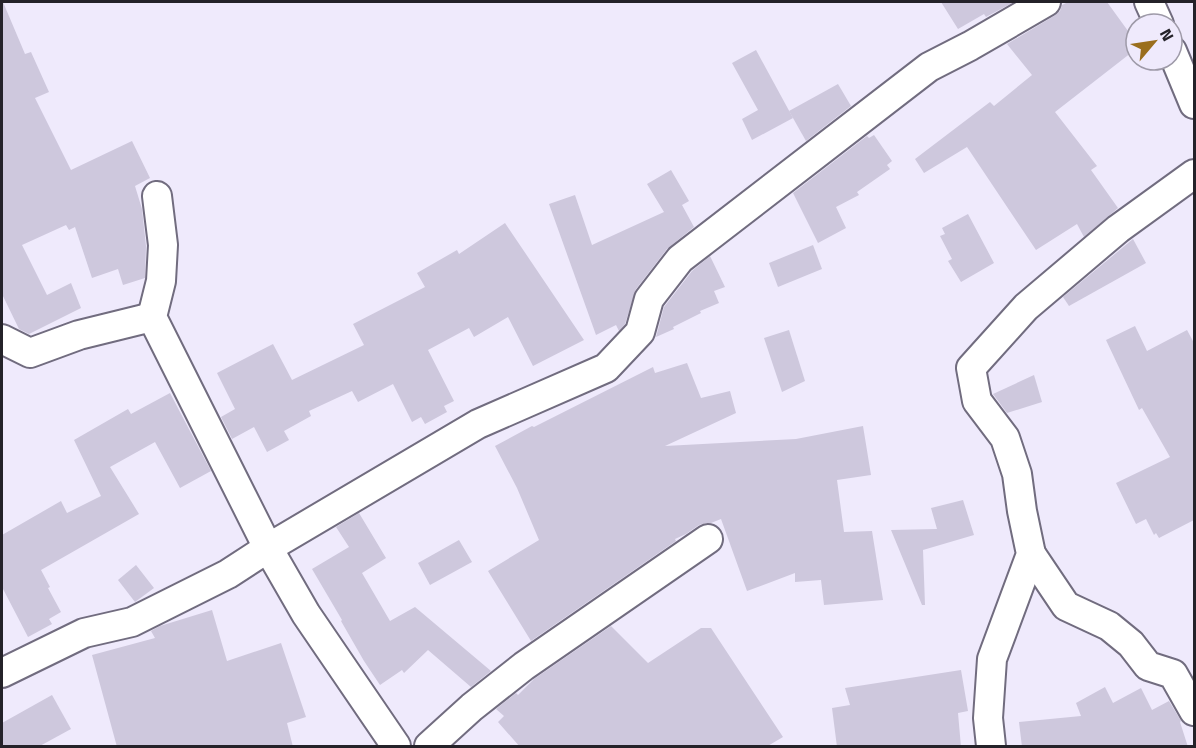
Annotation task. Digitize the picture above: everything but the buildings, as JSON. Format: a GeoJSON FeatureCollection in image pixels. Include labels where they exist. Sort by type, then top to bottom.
{"type":"FeatureCollection","features":[{"type":"Feature","properties":{"kind":"street"},"geometry":{"type":"LineString","coordinates":[[2,673],[84,633],[132,622],[228,574],[478,424],[606,368],[640,332],[649,299],[680,260],[929,67],[1046,2]]}},
{"type":"Feature","properties":{"kind":"street"},"geometry":{"type":"LineString","coordinates":[[1181,72],[1194,104]]}},
{"type":"Feature","properties":{"kind":"street"},"geometry":{"type":"LineString","coordinates":[[1194,174],[1118,229],[1026,307],[971,368],[977,401],[1005,438],[1017,474],[1031,554],[1066,606],[1109,626],[1131,644],[1148,666],[1173,674],[1194,711]]}},
{"type":"Feature","properties":{"kind":"street"},"geometry":{"type":"LineString","coordinates":[[157,196],[163,245],[161,281],[152,317],[268,548],[306,614],[396,747]]}},
{"type":"Feature","properties":{"kind":"street"},"geometry":{"type":"LineString","coordinates":[[2,339],[30,353],[80,334],[152,317]]}},
{"type":"Feature","properties":{"kind":"street"},"geometry":{"type":"LineString","coordinates":[[429,747],[472,707],[524,666],[708,538]]}},
{"type":"Feature","properties":{"kind":"street"},"geometry":{"type":"LineString","coordinates":[[991,747],[988,718],[992,659],[1031,554]]}}]}
